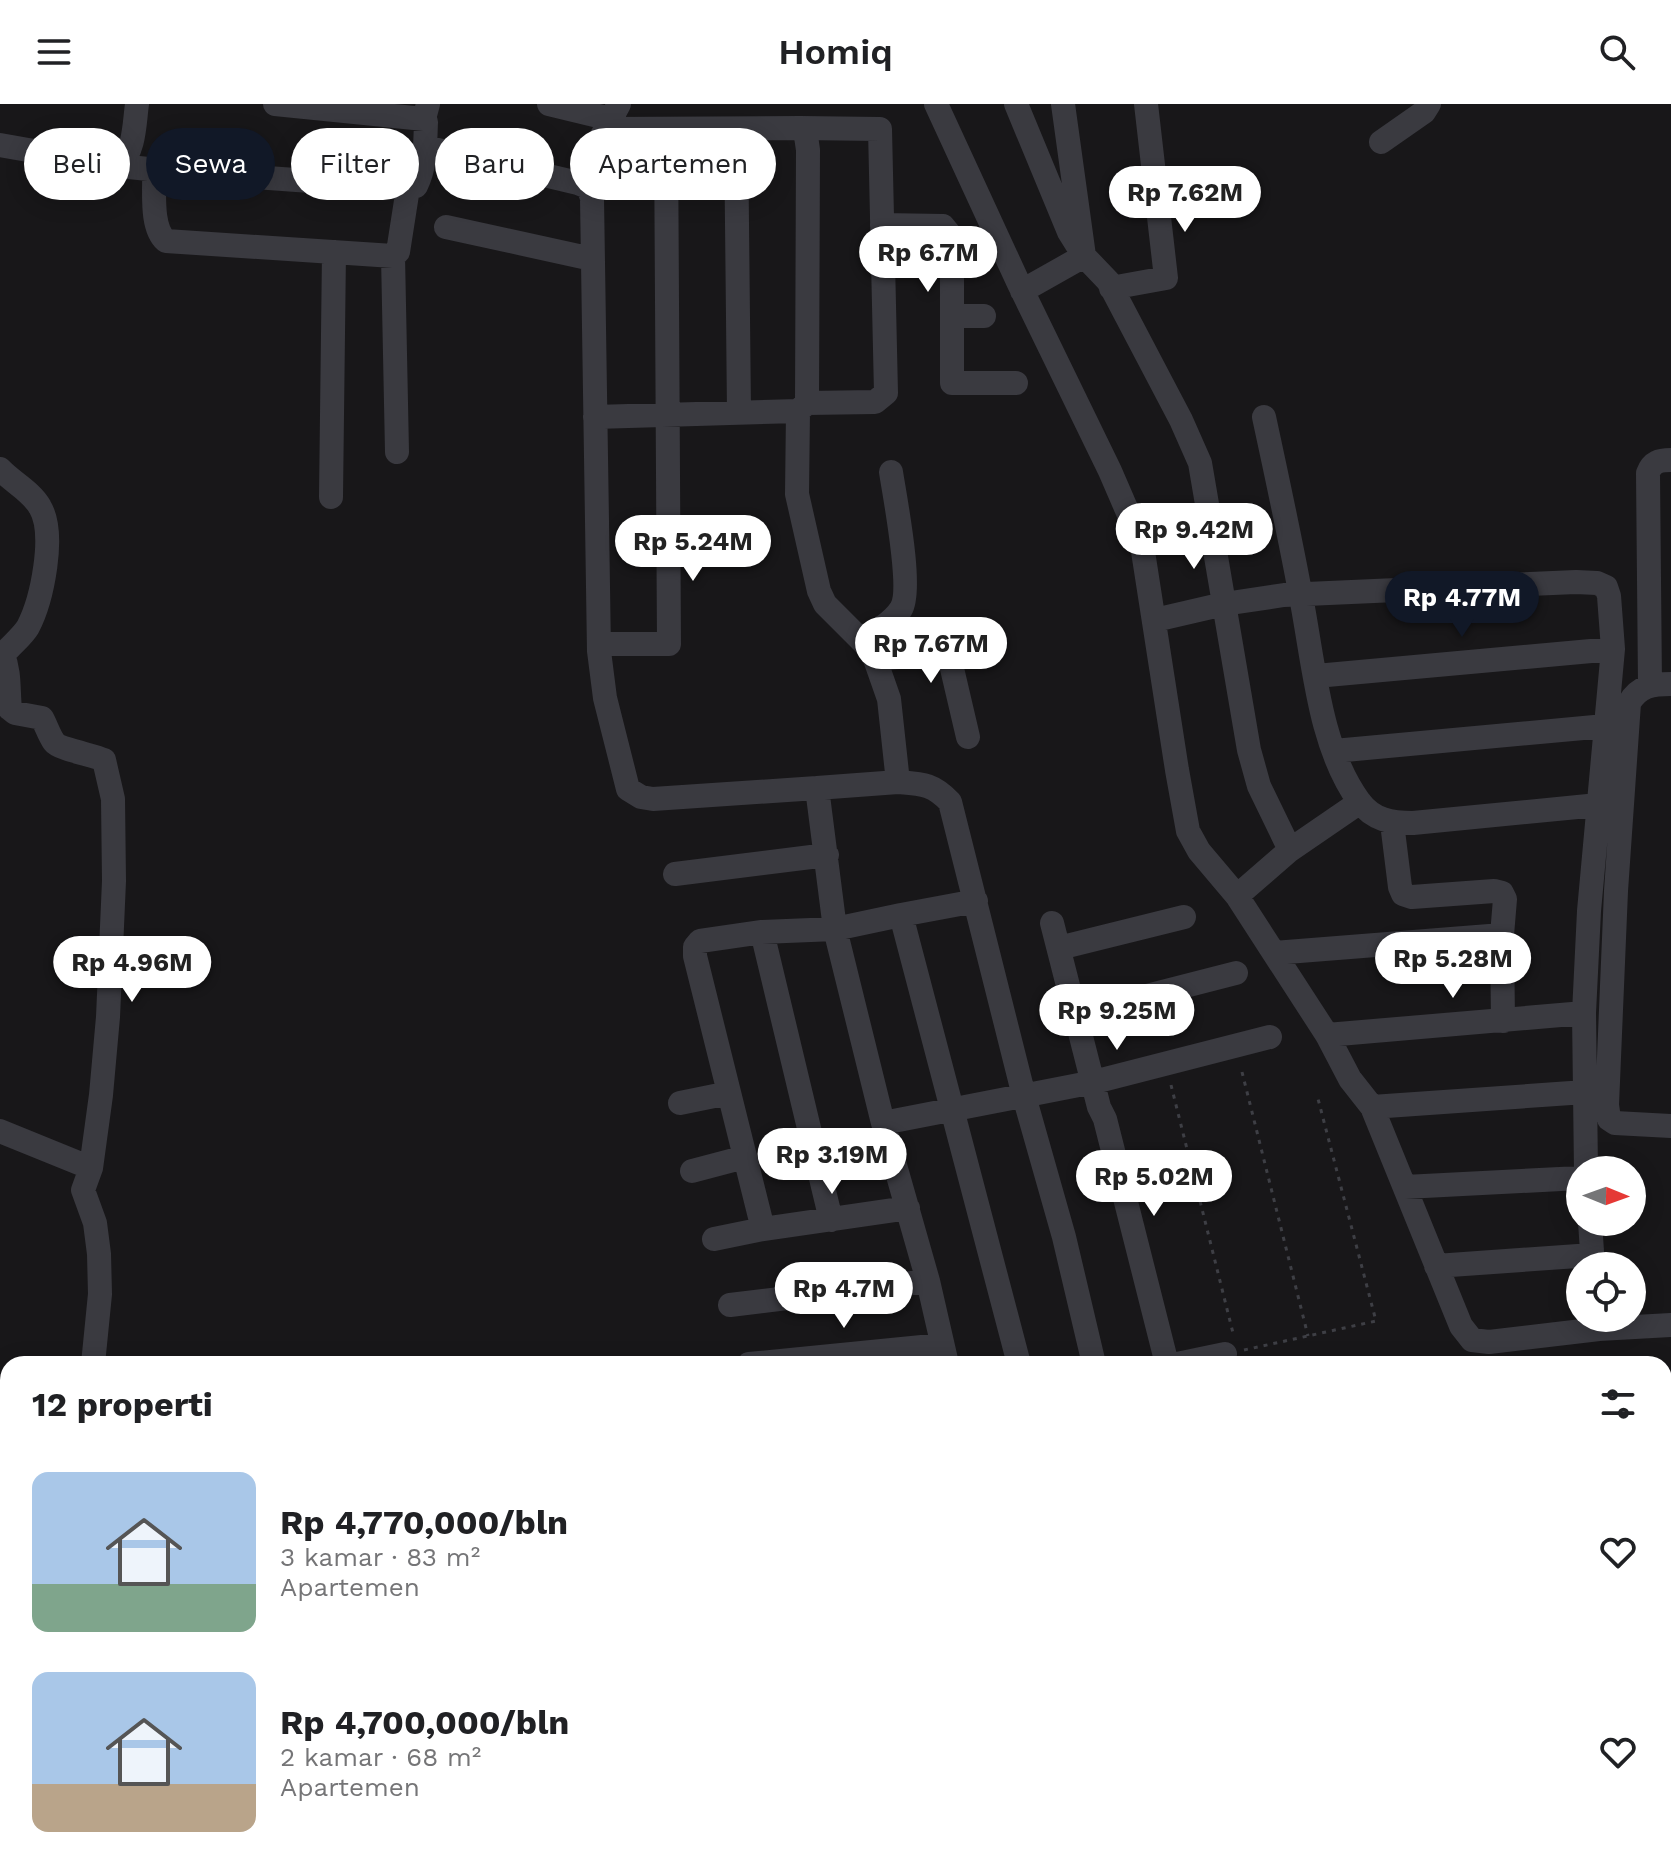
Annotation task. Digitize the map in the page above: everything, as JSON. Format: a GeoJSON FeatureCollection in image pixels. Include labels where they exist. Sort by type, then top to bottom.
{"type":"FeatureCollection","features":[{"type":"Feature","properties":{"kind":"street"},"geometry":{"type":"LineString","coordinates":[[130,148],[137,104]]}},
{"type":"Feature","properties":{"kind":"street"},"geometry":{"type":"LineString","coordinates":[[275,104],[426,112],[425,147],[419,179]]}},
{"type":"Feature","properties":{"kind":"street"},"geometry":{"type":"LineString","coordinates":[[549,104],[657,128]]}},
{"type":"Feature","properties":{"kind":"street"},"geometry":{"type":"LineString","coordinates":[[936,104],[1142,545],[1188,831],[1199,851],[1237,896],[1327,1035],[1350,1079],[1372,1107],[1461,1326],[1472,1340],[1489,1342],[1566,1329]]}},
{"type":"Feature","properties":{"kind":"street"},"geometry":{"type":"LineString","coordinates":[[1016,104],[1069,232],[1084,256],[1108,281],[1181,420],[1200,463],[1249,750],[1259,786],[1290,850]]}},
{"type":"Feature","properties":{"kind":"street"},"geometry":{"type":"LineString","coordinates":[[1063,104],[1084,256]]}},
{"type":"Feature","properties":{"kind":"street"},"geometry":{"type":"LineString","coordinates":[[1111,288],[1166,278],[1146,104]]}},
{"type":"Feature","properties":{"kind":"street"},"geometry":{"type":"LineString","coordinates":[[1381,142],[1424,112],[1429,104]]}},
{"type":"Feature","properties":{"kind":"street"},"geometry":{"type":"LineString","coordinates":[[595,417],[739,412],[875,402],[886,393],[880,129],[776,128]]}},
{"type":"Feature","properties":{"kind":"street"},"geometry":{"type":"LineString","coordinates":[[800,128],[806,136],[808,150],[803,407],[797,494],[819,591],[825,604],[868,650],[889,699],[898,782]]}},
{"type":"Feature","properties":{"kind":"street"},"geometry":{"type":"LineString","coordinates":[[0,145],[24,149]]}},
{"type":"Feature","properties":{"kind":"street"},"geometry":{"type":"LineString","coordinates":[[425,147],[570,183]]}},
{"type":"Feature","properties":{"kind":"street"},"geometry":{"type":"LineString","coordinates":[[155,200],[159,235],[166,241],[393,256],[398,252],[406,200]]}},
{"type":"Feature","properties":{"kind":"street"},"geometry":{"type":"LineString","coordinates":[[592,200],[599,644],[605,698],[628,789],[641,797],[653,799],[898,782],[938,789],[950,802],[1092,1356]]}},
{"type":"Feature","properties":{"kind":"street"},"geometry":{"type":"LineString","coordinates":[[599,644],[669,644],[666,200]]}},
{"type":"Feature","properties":{"kind":"street"},"geometry":{"type":"LineString","coordinates":[[737,200],[739,412]]}},
{"type":"Feature","properties":{"kind":"street"},"geometry":{"type":"LineString","coordinates":[[882,225],[943,226],[952,237],[952,383],[1016,383]]}},
{"type":"Feature","properties":{"kind":"street"},"geometry":{"type":"LineString","coordinates":[[446,227],[592,259]]}},
{"type":"Feature","properties":{"kind":"street"},"geometry":{"type":"LineString","coordinates":[[331,497],[334,252]]}},
{"type":"Feature","properties":{"kind":"street"},"geometry":{"type":"LineString","coordinates":[[393,256],[397,452]]}},
{"type":"Feature","properties":{"kind":"street"},"geometry":{"type":"LineString","coordinates":[[1022,291],[1084,256]]}},
{"type":"Feature","properties":{"kind":"street"},"geometry":{"type":"LineString","coordinates":[[952,316],[984,316]]}},
{"type":"Feature","properties":{"kind":"street"},"geometry":{"type":"LineString","coordinates":[[1264,417],[1301,594],[1322,719],[1334,751],[1360,802],[1373,814],[1392,823],[1598,805]]}},
{"type":"Feature","properties":{"kind":"street"},"geometry":{"type":"LineString","coordinates":[[1671,460],[1654,463],[1648,473],[1660,685],[1642,688],[1629,703],[1616,891],[1607,1105],[1609,1119],[1615,1123],[1671,1126]]}},
{"type":"Feature","properties":{"kind":"street"},"geometry":{"type":"LineString","coordinates":[[0,469],[39,504],[48,538],[41,593],[35,610],[23,635],[2,654],[8,668],[10,709],[15,713],[42,718],[54,742],[61,747],[104,760],[113,799],[114,881],[108,1017],[91,1168],[83,1190],[95,1223],[99,1254],[100,1294],[94,1356]]}},
{"type":"Feature","properties":{"kind":"street"},"geometry":{"type":"LineString","coordinates":[[868,650],[897,616],[906,596],[891,472]]}},
{"type":"Feature","properties":{"kind":"street"},"geometry":{"type":"LineString","coordinates":[[1155,620],[1224,604],[1301,594],[1529,584],[1597,583],[1606,587],[1613,649],[1589,911],[1584,1013],[1586,1156]]}},
{"type":"Feature","properties":{"kind":"street"},"geometry":{"type":"LineString","coordinates":[[1316,676],[1613,649]]}},
{"type":"Feature","properties":{"kind":"street"},"geometry":{"type":"LineString","coordinates":[[868,650],[943,655],[950,660],[968,737]]}},
{"type":"Feature","properties":{"kind":"street"},"geometry":{"type":"LineString","coordinates":[[1334,751],[1605,726]]}},
{"type":"Feature","properties":{"kind":"street"},"geometry":{"type":"LineString","coordinates":[[817,788],[835,929],[945,1354],[906,1356]]}},
{"type":"Feature","properties":{"kind":"street"},"geometry":{"type":"LineString","coordinates":[[1237,896],[1290,850],[1360,802]]}},
{"type":"Feature","properties":{"kind":"street"},"geometry":{"type":"LineString","coordinates":[[1392,823],[1403,894],[1412,897],[1502,893],[1505,899],[1502,935],[1503,1021]]}},
{"type":"Feature","properties":{"kind":"street"},"geometry":{"type":"LineString","coordinates":[[675,874],[827,855]]}},
{"type":"Feature","properties":{"kind":"street"},"geometry":{"type":"LineString","coordinates":[[763,1229],[695,947],[700,941],[762,932],[835,929],[976,901]]}},
{"type":"Feature","properties":{"kind":"street"},"geometry":{"type":"LineString","coordinates":[[901,915],[1017,1356]]}},
{"type":"Feature","properties":{"kind":"street"},"geometry":{"type":"LineString","coordinates":[[1059,948],[1184,917]]}},
{"type":"Feature","properties":{"kind":"street"},"geometry":{"type":"LineString","coordinates":[[1052,923],[1165,1356]]}},
{"type":"Feature","properties":{"kind":"street"},"geometry":{"type":"LineString","coordinates":[[762,932],[831,1220]]}},
{"type":"Feature","properties":{"kind":"street"},"geometry":{"type":"LineString","coordinates":[[1274,953],[1502,935]]}},
{"type":"Feature","properties":{"kind":"street"},"geometry":{"type":"LineString","coordinates":[[1076,1014],[1236,973]]}},
{"type":"Feature","properties":{"kind":"street"},"geometry":{"type":"LineString","coordinates":[[1327,1035],[1584,1013]]}},
{"type":"Feature","properties":{"kind":"street"},"geometry":{"type":"LineString","coordinates":[[883,1123],[1094,1082],[1270,1037]]}},
{"type":"Feature","properties":{"kind":"street"},"geometry":{"type":"LineString","coordinates":[[1372,1107],[1585,1092]]}},
{"type":"Feature","properties":{"kind":"street"},"geometry":{"type":"LineString","coordinates":[[680,1103],[729,1093]]}},
{"type":"Feature","properties":{"kind":"street"},"geometry":{"type":"LineString","coordinates":[[0,1131],[91,1168]]}},
{"type":"Feature","properties":{"kind":"street"},"geometry":{"type":"LineString","coordinates":[[692,1171],[745,1157]]}},
{"type":"Feature","properties":{"kind":"street"},"geometry":{"type":"LineString","coordinates":[[1405,1187],[1566,1179]]}},
{"type":"Feature","properties":{"kind":"street"},"geometry":{"type":"LineString","coordinates":[[714,1239],[908,1208]]}},
{"type":"Feature","properties":{"kind":"street"},"geometry":{"type":"LineString","coordinates":[[1436,1266],[1566,1261]]}},
{"type":"Feature","properties":{"kind":"street"},"geometry":{"type":"LineString","coordinates":[[730,1305],[928,1281]]}},
{"type":"Feature","properties":{"kind":"street"},"geometry":{"type":"LineString","coordinates":[[1646,1324],[1671,1325]]}},
{"type":"Feature","properties":{"kind":"street"},"geometry":{"type":"LineString","coordinates":[[1216,1356],[1231,1353]]}},
{"type":"Feature","properties":{"kind":"path"},"geometry":{"type":"LineString","coordinates":[[1242,1072],[1308,1336]]}},
{"type":"Feature","properties":{"kind":"path"},"geometry":{"type":"LineString","coordinates":[[1168,1073],[1231,1353],[1376,1321],[1317,1095]]}}]}
